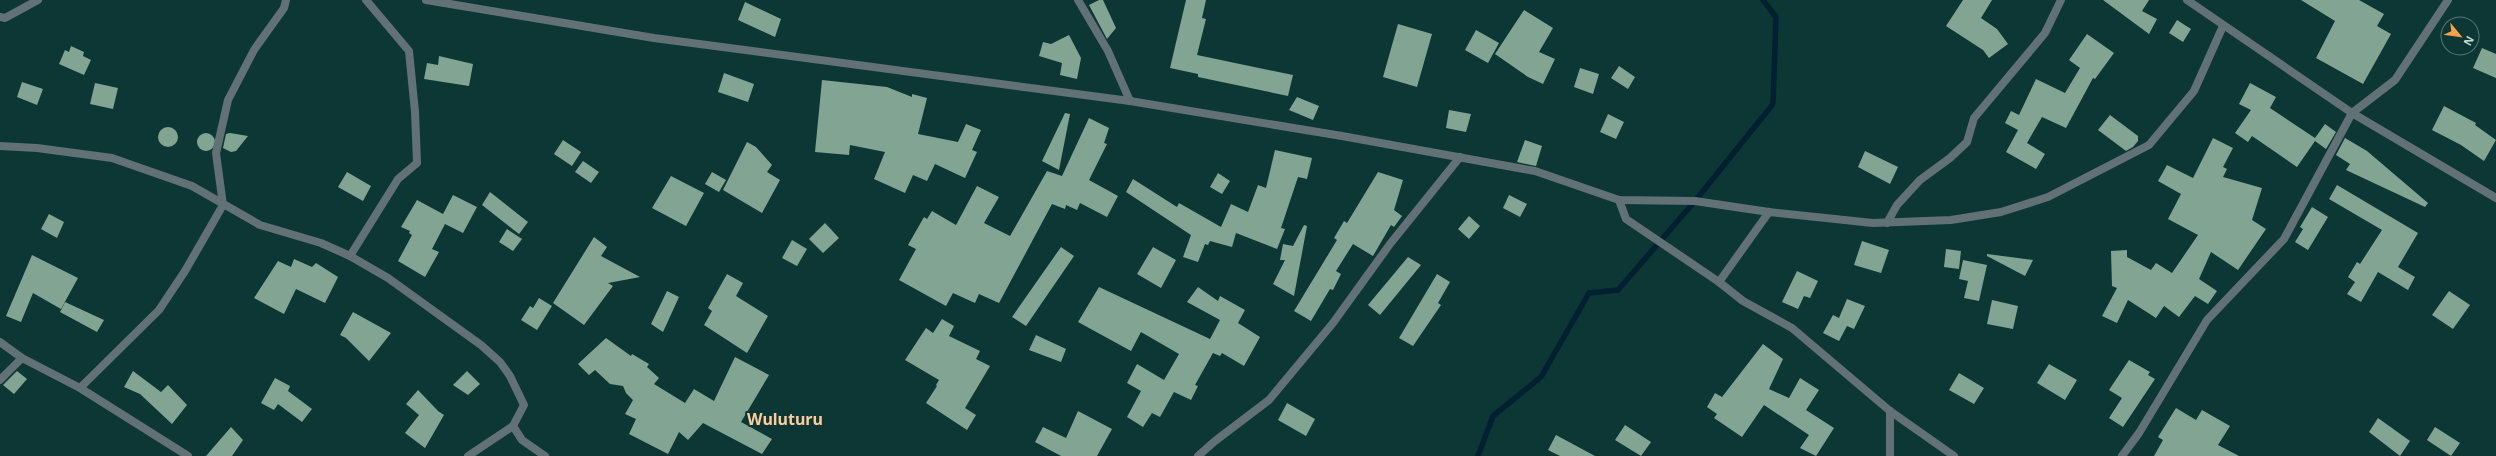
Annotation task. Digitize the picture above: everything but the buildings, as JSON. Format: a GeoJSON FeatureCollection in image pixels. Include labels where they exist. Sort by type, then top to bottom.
{"type":"FeatureCollection","features":[{"type":"Feature","properties":{"kind":"street"},"geometry":{"type":"LineString","coordinates":[[0,18],[5,18],[38,0]]}},
{"type":"Feature","properties":{"kind":"street"},"geometry":{"type":"LineString","coordinates":[[80,388],[159,310],[185,271],[223,205],[216,153],[228,100],[254,50],[284,8],[286,0]]}},
{"type":"Feature","properties":{"kind":"street"},"geometry":{"type":"LineString","coordinates":[[350,256],[398,179],[417,163],[415,112],[409,50],[366,0]]}},
{"type":"Feature","properties":{"kind":"street"},"geometry":{"type":"LineString","coordinates":[[426,0],[654,38],[1130,101],[1535,171],[1618,200],[1695,201],[1769,212],[1873,223],[1951,220],[2001,212],[2048,197],[2149,145],[2194,91],[2223,26]]}},
{"type":"Feature","properties":{"kind":"street"},"geometry":{"type":"LineString","coordinates":[[1078,0],[1108,51],[1130,101]]}},
{"type":"Feature","properties":{"kind":"street"},"geometry":{"type":"LineString","coordinates":[[1887,223],[1897,205],[1920,180],[1950,158],[1967,142],[1974,118],[2045,33],[2060,0]]}},
{"type":"Feature","properties":{"kind":"street"},"geometry":{"type":"LineString","coordinates":[[2187,0],[2352,113],[2496,198]]}},
{"type":"Feature","properties":{"kind":"street"},"geometry":{"type":"LineString","coordinates":[[2122,456],[2139,433],[2207,320],[2284,239],[2352,113],[2396,80],[2448,0]]}},
{"type":"Feature","properties":{"kind":"street"},"geometry":{"type":"LineString","coordinates":[[0,146],[37,148],[112,158],[192,186],[260,225],[321,243],[350,256],[388,278],[481,345],[500,362],[510,376],[524,406],[513,426],[468,456]]}},
{"type":"Feature","properties":{"kind":"street"},"geometry":{"type":"LineString","coordinates":[[1198,456],[1215,441],[1269,400],[1333,323],[1390,244],[1460,157]]}},
{"type":"Feature","properties":{"kind":"street"},"geometry":{"type":"LineString","coordinates":[[1618,200],[1626,219],[1718,282],[1743,301],[1792,328],[1890,411],[1954,456]]}},
{"type":"Feature","properties":{"kind":"street"},"geometry":{"type":"LineString","coordinates":[[1718,282],[1769,212]]}},
{"type":"Feature","properties":{"kind":"street"},"geometry":{"type":"LineString","coordinates":[[0,342],[22,358],[80,388],[188,456]]}},
{"type":"Feature","properties":{"kind":"street"},"geometry":{"type":"LineString","coordinates":[[0,380],[22,358]]}},
{"type":"Feature","properties":{"kind":"street"},"geometry":{"type":"LineString","coordinates":[[1890,411],[1890,456]]}},
{"type":"Feature","properties":{"kind":"street"},"geometry":{"type":"LineString","coordinates":[[513,426],[522,440],[545,456]]}},
{"type":"Feature","properties":{"kind":"waterway"},"geometry":{"type":"LineString","coordinates":[[1478,456],[1493,416],[1541,377],[1589,293],[1618,290],[1695,201],[1773,104],[1776,17],[1763,0]]}},
{"type":"Feature","properties":{"kind":"district","name":"Wuluturu"},"geometry":{"type":"Point","coordinates":[785,419]}}]}
